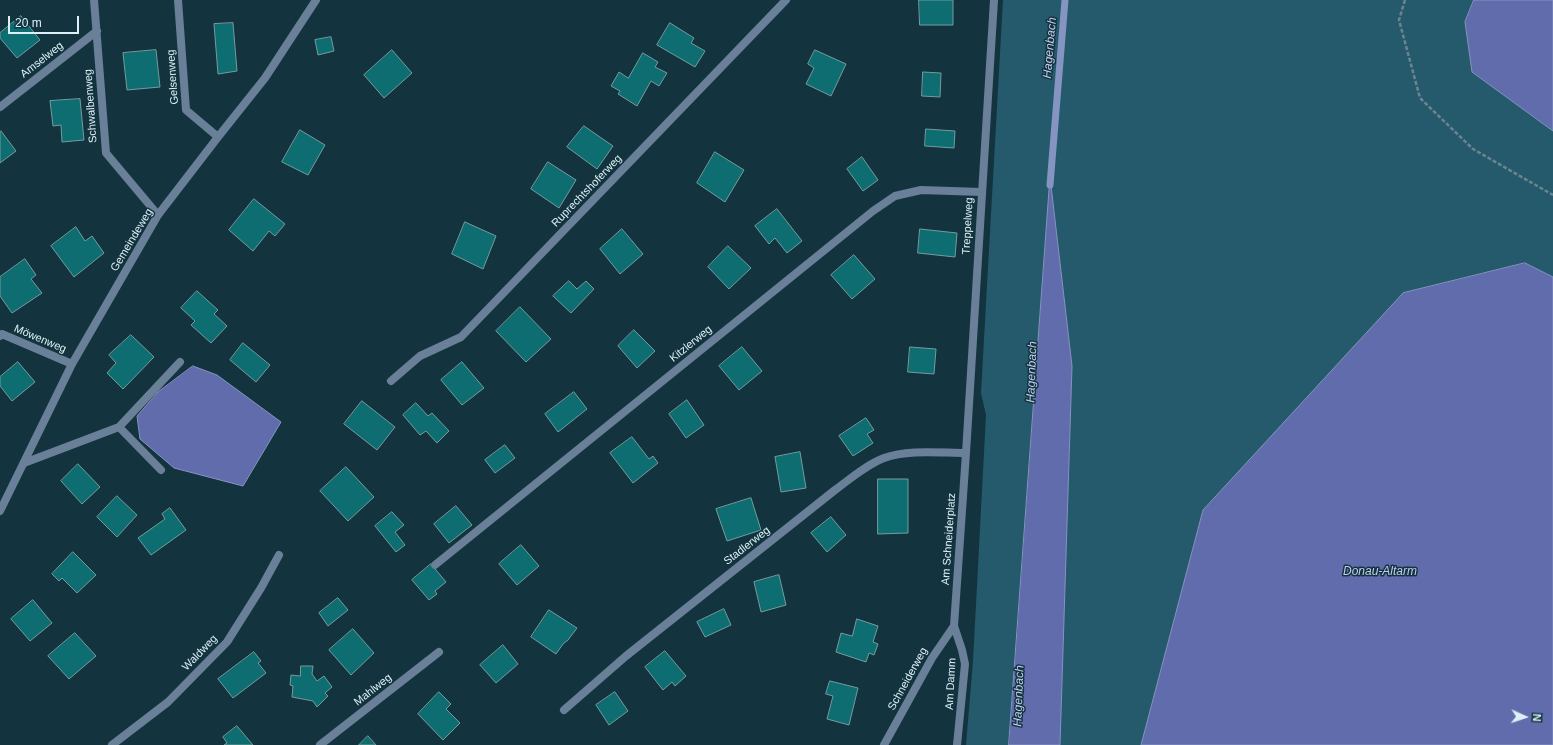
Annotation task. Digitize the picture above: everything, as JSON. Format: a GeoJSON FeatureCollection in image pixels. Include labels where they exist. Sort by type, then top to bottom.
{"type":"FeatureCollection","features":[{"type":"Feature","properties":{"kind":"street","name":"Schwalbenweg"},"geometry":{"type":"LineString","coordinates":[[94,0],[106,153],[158,215]]}},
{"type":"Feature","properties":{"kind":"street","name":"Gelsenweg"},"geometry":{"type":"LineString","coordinates":[[178,0],[186,110],[218,137]]}},
{"type":"Feature","properties":{"kind":"street","name":"Gemeindeweg"},"geometry":{"type":"LineString","coordinates":[[0,511],[72,364],[158,215],[265,78],[316,0]]}},
{"type":"Feature","properties":{"kind":"street","name":"Ruprechtshoferweg"},"geometry":{"type":"LineString","coordinates":[[391,380],[420,356],[461,337],[786,0]]}},
{"type":"Feature","properties":{"kind":"street","name":"Treppelweg"},"geometry":{"type":"LineString","coordinates":[[966,453],[994,0]]}},
{"type":"Feature","properties":{"kind":"street","name":"Amselweg"},"geometry":{"type":"LineString","coordinates":[[0,107],[97,31]]}},
{"type":"Feature","properties":{"kind":"street","name":"Kitzlerweg"},"geometry":{"type":"LineString","coordinates":[[435,565],[878,207],[895,196],[921,190],[981,192]]}},
{"type":"Feature","properties":{"kind":"street","name":"Möwenweg"},"geometry":{"type":"LineString","coordinates":[[0,336],[2,334],[72,364]]}},
{"type":"Feature","properties":{"kind":"street"},"geometry":{"type":"LineString","coordinates":[[24,463],[119,427],[180,362]]}},
{"type":"Feature","properties":{"kind":"street"},"geometry":{"type":"LineString","coordinates":[[119,427],[161,470]]}},
{"type":"Feature","properties":{"kind":"street","name":"Stadlerweg"},"geometry":{"type":"LineString","coordinates":[[564,710],[632,651],[835,490],[867,468],[884,458],[903,453],[966,453]]}},
{"type":"Feature","properties":{"kind":"street","name":"Am Schneiderplatz"},"geometry":{"type":"LineString","coordinates":[[954,626],[966,453]]}},
{"type":"Feature","properties":{"kind":"street","name":"Waldweg"},"geometry":{"type":"LineString","coordinates":[[112,745],[168,702],[227,642],[279,555]]}},
{"type":"Feature","properties":{"kind":"street","name":"Schneiderweg"},"geometry":{"type":"LineString","coordinates":[[884,745],[932,658],[954,626]]}},
{"type":"Feature","properties":{"kind":"street","name":"Am Damm"},"geometry":{"type":"LineString","coordinates":[[954,626],[965,664],[957,745]]}},
{"type":"Feature","properties":{"kind":"street","name":"Mahlweg"},"geometry":{"type":"LineString","coordinates":[[320,745],[439,652]]}},
{"type":"Feature","properties":{"kind":"path"},"geometry":{"type":"LineString","coordinates":[[1405,0],[1399,20],[1420,98],[1473,149],[1553,195]]}},
{"type":"Feature","properties":{"kind":"shaded area"},"geometry":{"type":"Polygon","coordinates":[[[1003,0],[1474,0],[1465,22],[1472,72],[1553,131],[1553,277],[1525,263],[1403,293],[1203,510],[1141,745],[1060,745],[1072,366],[1050,180],[1009,745],[966,745],[973,661],[986,415],[981,393],[1003,0]]]}},
{"type":"Feature","properties":{"kind":"water"},"geometry":{"type":"Polygon","coordinates":[[[1474,0],[1553,0],[1553,131],[1472,72],[1465,22],[1474,0]]]}},
{"type":"Feature","properties":{"kind":"water"},"geometry":{"type":"Polygon","coordinates":[[[1050,177],[1072,366],[1060,745],[1009,745],[1050,177]]]}},
{"type":"Feature","properties":{"kind":"water","name":"Donau-Altarm"},"geometry":{"type":"Polygon","coordinates":[[[1525,263],[1553,277],[1553,745],[1141,745],[1203,510],[1403,293],[1525,263]]]}},
{"type":"Feature","properties":{"kind":"water"},"geometry":{"type":"Polygon","coordinates":[[[193,366],[217,375],[281,422],[243,486],[174,468],[140,439],[137,416],[158,392],[193,366]]]}},
{"type":"Feature","properties":{"kind":"building"},"geometry":{"type":"Polygon","coordinates":[[[919,0],[953,0],[953,25],[920,25],[919,0]]]}},
{"type":"Feature","properties":{"kind":"building"},"geometry":{"type":"Polygon","coordinates":[[[21,16],[40,40],[17,58],[0,38],[0,33],[21,16]]]}},
{"type":"Feature","properties":{"kind":"building"},"geometry":{"type":"Polygon","coordinates":[[[233,23],[237,71],[218,74],[214,24],[233,23]]]}},
{"type":"Feature","properties":{"kind":"building"},"geometry":{"type":"Polygon","coordinates":[[[670,23],[694,38],[691,43],[705,51],[695,67],[657,45],[670,23]]]}},
{"type":"Feature","properties":{"kind":"building"},"geometry":{"type":"Polygon","coordinates":[[[331,37],[334,51],[318,55],[315,40],[331,37]]]}},
{"type":"Feature","properties":{"kind":"building"},"geometry":{"type":"Polygon","coordinates":[[[156,50],[160,87],[127,90],[123,53],[156,50]]]}},
{"type":"Feature","properties":{"kind":"building"},"geometry":{"type":"Polygon","coordinates":[[[392,50],[412,73],[384,98],[364,75],[392,50]]]}},
{"type":"Feature","properties":{"kind":"building"},"geometry":{"type":"Polygon","coordinates":[[[815,50],[846,64],[831,96],[806,84],[814,68],[808,64],[815,50]]]}},
{"type":"Feature","properties":{"kind":"building"},"geometry":{"type":"Polygon","coordinates":[[[643,53],[658,62],[655,67],[667,73],[659,86],[651,81],[637,106],[618,94],[620,91],[611,86],[619,72],[628,78],[643,53]]]}},
{"type":"Feature","properties":{"kind":"building"},"geometry":{"type":"Polygon","coordinates":[[[923,72],[941,73],[940,97],[922,96],[923,72]]]}},
{"type":"Feature","properties":{"kind":"building"},"geometry":{"type":"Polygon","coordinates":[[[80,99],[84,140],[62,142],[61,125],[53,126],[50,101],[80,99]]]}},
{"type":"Feature","properties":{"kind":"building"},"geometry":{"type":"Polygon","coordinates":[[[584,126],[613,146],[597,169],[567,147],[584,126]]]}},
{"type":"Feature","properties":{"kind":"building"},"geometry":{"type":"Polygon","coordinates":[[[926,129],[955,131],[954,148],[925,146],[926,129]]]}},
{"type":"Feature","properties":{"kind":"building"},"geometry":{"type":"Polygon","coordinates":[[[300,130],[325,145],[308,175],[282,162],[300,130]]]}},
{"type":"Feature","properties":{"kind":"building"},"geometry":{"type":"Polygon","coordinates":[[[1,131],[16,151],[0,163],[0,132],[1,131]]]}},
{"type":"Feature","properties":{"kind":"building"},"geometry":{"type":"Polygon","coordinates":[[[715,152],[744,170],[725,202],[697,183],[715,152]]]}},
{"type":"Feature","properties":{"kind":"building"},"geometry":{"type":"Polygon","coordinates":[[[862,157],[878,180],[863,191],[847,169],[862,157]]]}},
{"type":"Feature","properties":{"kind":"building"},"geometry":{"type":"Polygon","coordinates":[[[548,162],[576,180],[559,208],[531,189],[548,162]]]}},
{"type":"Feature","properties":{"kind":"building"},"geometry":{"type":"Polygon","coordinates":[[[254,199],[285,224],[275,236],[269,231],[253,251],[229,230],[254,199]]]}},
{"type":"Feature","properties":{"kind":"building"},"geometry":{"type":"Polygon","coordinates":[[[777,209],[802,241],[787,253],[775,238],[769,244],[755,226],[777,209]]]}},
{"type":"Feature","properties":{"kind":"building"},"geometry":{"type":"Polygon","coordinates":[[[465,222],[496,236],[483,269],[452,254],[465,222]]]}},
{"type":"Feature","properties":{"kind":"building"},"geometry":{"type":"Polygon","coordinates":[[[76,227],[85,241],[92,236],[104,253],[74,277],[51,246],[76,227]]]}},
{"type":"Feature","properties":{"kind":"building"},"geometry":{"type":"Polygon","coordinates":[[[622,229],[643,254],[620,274],[600,249],[622,229]]]}},
{"type":"Feature","properties":{"kind":"building"},"geometry":{"type":"Polygon","coordinates":[[[920,229],[957,233],[955,257],[918,253],[920,229]]]}},
{"type":"Feature","properties":{"kind":"building"},"geometry":{"type":"Polygon","coordinates":[[[728,246],[751,268],[729,289],[708,267],[728,246]]]}},
{"type":"Feature","properties":{"kind":"building"},"geometry":{"type":"Polygon","coordinates":[[[854,255],[875,279],[852,299],[831,275],[854,255]]]}},
{"type":"Feature","properties":{"kind":"building"},"geometry":{"type":"Polygon","coordinates":[[[25,259],[36,275],[31,279],[42,293],[12,313],[0,296],[0,277],[25,259]]]}},
{"type":"Feature","properties":{"kind":"building"},"geometry":{"type":"Polygon","coordinates":[[[569,281],[577,289],[586,281],[594,289],[571,313],[553,296],[569,281]]]}},
{"type":"Feature","properties":{"kind":"building"},"geometry":{"type":"Polygon","coordinates":[[[197,291],[218,310],[214,314],[227,326],[211,343],[191,325],[195,321],[181,308],[197,291]]]}},
{"type":"Feature","properties":{"kind":"building"},"geometry":{"type":"Polygon","coordinates":[[[520,307],[551,339],[526,362],[496,331],[520,307]]]}},
{"type":"Feature","properties":{"kind":"building"},"geometry":{"type":"Polygon","coordinates":[[[634,330],[655,351],[637,368],[618,346],[634,330]]]}},
{"type":"Feature","properties":{"kind":"building"},"geometry":{"type":"Polygon","coordinates":[[[131,335],[154,357],[123,389],[107,373],[116,363],[109,355],[131,335]]]}},
{"type":"Feature","properties":{"kind":"building"},"geometry":{"type":"Polygon","coordinates":[[[243,343],[270,365],[256,382],[230,360],[243,343]]]}},
{"type":"Feature","properties":{"kind":"building"},"geometry":{"type":"Polygon","coordinates":[[[742,347],[762,371],[739,390],[719,366],[742,347]]]}},
{"type":"Feature","properties":{"kind":"building"},"geometry":{"type":"Polygon","coordinates":[[[910,347],[936,349],[934,374],[908,372],[910,347]]]}},
{"type":"Feature","properties":{"kind":"building"},"geometry":{"type":"Polygon","coordinates":[[[18,362],[35,382],[12,401],[0,386],[0,377],[18,362]]]}},
{"type":"Feature","properties":{"kind":"building"},"geometry":{"type":"Polygon","coordinates":[[[462,362],[484,388],[462,405],[441,380],[462,362]]]}},
{"type":"Feature","properties":{"kind":"building"},"geometry":{"type":"Polygon","coordinates":[[[574,392],[587,409],[558,432],[545,414],[574,392]]]}},
{"type":"Feature","properties":{"kind":"building"},"geometry":{"type":"Polygon","coordinates":[[[687,400],[704,425],[686,438],[669,414],[687,400]]]}},
{"type":"Feature","properties":{"kind":"building"},"geometry":{"type":"Polygon","coordinates":[[[362,401],[395,427],[377,450],[344,424],[362,401]]]}},
{"type":"Feature","properties":{"kind":"building"},"geometry":{"type":"Polygon","coordinates":[[[416,403],[428,416],[432,413],[449,431],[437,443],[426,431],[420,435],[403,415],[416,403]]]}},
{"type":"Feature","properties":{"kind":"building"},"geometry":{"type":"Polygon","coordinates":[[[866,418],[874,430],[867,434],[873,443],[853,456],[839,436],[866,418]]]}},
{"type":"Feature","properties":{"kind":"building"},"geometry":{"type":"Polygon","coordinates":[[[632,437],[649,459],[653,456],[658,463],[633,483],[610,453],[632,437]]]}},
{"type":"Feature","properties":{"kind":"building"},"geometry":{"type":"Polygon","coordinates":[[[505,445],[515,458],[495,473],[485,460],[505,445]]]}},
{"type":"Feature","properties":{"kind":"building"},"geometry":{"type":"Polygon","coordinates":[[[800,452],[806,488],[781,492],[775,457],[800,452]]]}},
{"type":"Feature","properties":{"kind":"building"},"geometry":{"type":"Polygon","coordinates":[[[78,464],[100,487],[82,504],[61,481],[78,464]]]}},
{"type":"Feature","properties":{"kind":"building"},"geometry":{"type":"Polygon","coordinates":[[[346,467],[374,497],[348,521],[320,491],[346,467]]]}},
{"type":"Feature","properties":{"kind":"building"},"geometry":{"type":"Polygon","coordinates":[[[878,479],[908,479],[908,533],[878,534],[878,479]]]}},
{"type":"Feature","properties":{"kind":"building"},"geometry":{"type":"Polygon","coordinates":[[[117,496],[137,515],[117,537],[97,517],[117,496]]]}},
{"type":"Feature","properties":{"kind":"building"},"geometry":{"type":"Polygon","coordinates":[[[751,498],[761,530],[727,541],[716,509],[751,498]]]}},
{"type":"Feature","properties":{"kind":"building"},"geometry":{"type":"Polygon","coordinates":[[[456,506],[472,525],[449,543],[434,524],[456,506]]]}},
{"type":"Feature","properties":{"kind":"building"},"geometry":{"type":"Polygon","coordinates":[[[170,508],[186,530],[151,555],[138,538],[165,519],[162,514],[170,508]]]}},
{"type":"Feature","properties":{"kind":"building"},"geometry":{"type":"Polygon","coordinates":[[[392,512],[404,525],[395,532],[405,545],[396,552],[375,526],[392,512]]]}},
{"type":"Feature","properties":{"kind":"building"},"geometry":{"type":"Polygon","coordinates":[[[831,517],[846,535],[827,552],[811,533],[831,517]]]}},
{"type":"Feature","properties":{"kind":"building"},"geometry":{"type":"Polygon","coordinates":[[[521,545],[539,566],[517,585],[499,564],[521,545]]]}},
{"type":"Feature","properties":{"kind":"building"},"geometry":{"type":"Polygon","coordinates":[[[73,552],[96,575],[77,593],[62,578],[59,581],[52,574],[73,552]]]}},
{"type":"Feature","properties":{"kind":"building"},"geometry":{"type":"Polygon","coordinates":[[[431,564],[446,582],[435,591],[437,594],[429,600],[412,580],[431,564]]]}},
{"type":"Feature","properties":{"kind":"building"},"geometry":{"type":"Polygon","coordinates":[[[779,575],[786,605],[761,612],[754,582],[779,575]]]}},
{"type":"Feature","properties":{"kind":"building"},"geometry":{"type":"Polygon","coordinates":[[[338,598],[348,610],[328,626],[319,613],[338,598]]]}},
{"type":"Feature","properties":{"kind":"building"},"geometry":{"type":"Polygon","coordinates":[[[33,600],[52,623],[30,641],[11,619],[33,600]]]}},
{"type":"Feature","properties":{"kind":"building"},"geometry":{"type":"Polygon","coordinates":[[[724,609],[731,625],[705,637],[697,622],[724,609]]]}},
{"type":"Feature","properties":{"kind":"building"},"geometry":{"type":"Polygon","coordinates":[[[549,610],[577,628],[556,654],[531,637],[549,610]]]}},
{"type":"Feature","properties":{"kind":"building"},"geometry":{"type":"Polygon","coordinates":[[[857,619],[878,626],[873,642],[878,644],[874,655],[869,653],[866,662],[836,652],[841,633],[852,636],[857,619]]]}},
{"type":"Feature","properties":{"kind":"building"},"geometry":{"type":"Polygon","coordinates":[[[353,629],[374,653],[351,675],[329,650],[353,629]]]}},
{"type":"Feature","properties":{"kind":"building"},"geometry":{"type":"Polygon","coordinates":[[[75,633],[96,656],[69,679],[48,656],[75,633]]]}},
{"type":"Feature","properties":{"kind":"building"},"geometry":{"type":"Polygon","coordinates":[[[503,645],[518,664],[496,683],[480,665],[503,645]]]}},
{"type":"Feature","properties":{"kind":"building"},"geometry":{"type":"Polygon","coordinates":[[[665,651],[686,676],[675,686],[672,682],[663,690],[645,667],[665,651]]]}},
{"type":"Feature","properties":{"kind":"building"},"geometry":{"type":"Polygon","coordinates":[[[254,652],[261,661],[258,663],[266,673],[233,698],[218,679],[254,652]]]}},
{"type":"Feature","properties":{"kind":"building"},"geometry":{"type":"Polygon","coordinates":[[[301,666],[313,666],[312,674],[317,681],[324,676],[332,687],[325,693],[328,696],[317,707],[313,701],[292,697],[293,686],[290,685],[291,675],[300,676],[301,666]]]}},
{"type":"Feature","properties":{"kind":"building"},"geometry":{"type":"Polygon","coordinates":[[[830,681],[858,688],[849,725],[827,719],[833,696],[826,694],[830,681]]]}},
{"type":"Feature","properties":{"kind":"building"},"geometry":{"type":"Polygon","coordinates":[[[439,692],[451,704],[446,709],[460,723],[443,740],[418,714],[439,692]]]}},
{"type":"Feature","properties":{"kind":"building"},"geometry":{"type":"Polygon","coordinates":[[[615,692],[628,711],[609,725],[596,705],[615,692]]]}},
{"type":"Feature","properties":{"kind":"building"},"geometry":{"type":"Polygon","coordinates":[[[237,726],[253,745],[224,745],[227,743],[223,737],[237,726]]]}},
{"type":"Feature","properties":{"kind":"building"},"geometry":{"type":"Polygon","coordinates":[[[368,736],[376,745],[359,745],[368,736]]]}},
{"type":"Feature","properties":{"kind":"waterway","name":"Hagenbach"},"geometry":{"type":"LineString","coordinates":[[1050,185],[1065,0]]}}]}
